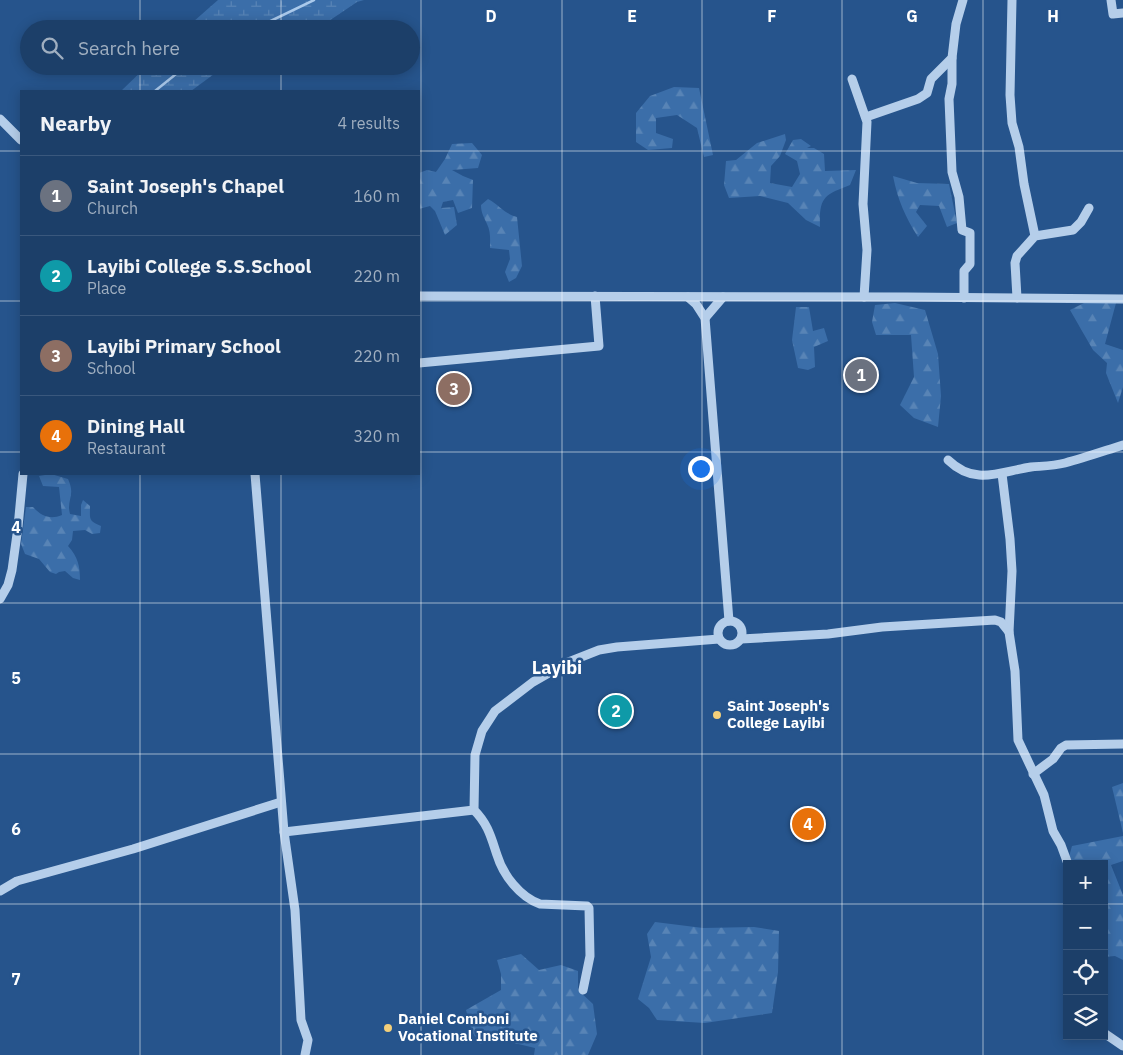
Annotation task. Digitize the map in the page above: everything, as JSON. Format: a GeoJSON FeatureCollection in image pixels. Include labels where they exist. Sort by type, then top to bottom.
{"type":"FeatureCollection","features":[{"type":"Feature","properties":{"kind":"street"},"geometry":{"type":"LineString","coordinates":[[963,0],[953,42],[952,84],[949,99],[952,172],[959,196],[962,230],[970,233],[970,264],[964,270],[964,298]]}},
{"type":"Feature","properties":{"kind":"street"},"geometry":{"type":"LineString","coordinates":[[1012,0],[1010,95],[1012,123],[1020,147],[1024,184],[1035,236]]}},
{"type":"Feature","properties":{"kind":"street"},"geometry":{"type":"LineString","coordinates":[[1111,0],[1113,14],[1123,13]]}},
{"type":"Feature","properties":{"kind":"street"},"geometry":{"type":"LineString","coordinates":[[866,116],[924,96],[929,88],[931,79],[952,58]]}},
{"type":"Feature","properties":{"kind":"street"},"geometry":{"type":"LineString","coordinates":[[852,79],[866,116],[866,161],[863,204],[867,250],[864,297]]}},
{"type":"Feature","properties":{"kind":"street"},"geometry":{"type":"LineString","coordinates":[[0,119],[20,139]]}},
{"type":"Feature","properties":{"kind":"street"},"geometry":{"type":"LineString","coordinates":[[1017,298],[1015,259],[1035,236],[1073,230],[1081,222],[1089,208]]}},
{"type":"Feature","properties":{"kind":"street"},"geometry":{"type":"LineString","coordinates":[[420,296],[723,296],[1123,300]]}},
{"type":"Feature","properties":{"kind":"street"},"geometry":{"type":"LineString","coordinates":[[420,362],[599,346],[595,296]]}},
{"type":"Feature","properties":{"kind":"street"},"geometry":{"type":"LineString","coordinates":[[688,296],[705,318],[729,621]]}},
{"type":"Feature","properties":{"kind":"street"},"geometry":{"type":"LineString","coordinates":[[705,318],[723,296]]}},
{"type":"Feature","properties":{"kind":"street"},"geometry":{"type":"LineString","coordinates":[[948,460],[966,472],[980,476],[1002,474],[1032,467],[1066,463],[1123,444]]}},
{"type":"Feature","properties":{"kind":"street"},"geometry":{"type":"LineString","coordinates":[[1002,474],[1012,570],[1009,632],[1015,671],[1018,740],[1044,795],[1053,831],[1067,860]]}},
{"type":"Feature","properties":{"kind":"street"},"geometry":{"type":"LineString","coordinates":[[0,599],[8,585],[12,570],[23,475]]}},
{"type":"Feature","properties":{"kind":"street"},"geometry":{"type":"LineString","coordinates":[[255,475],[281,802],[295,910],[301,1020],[308,1040],[305,1055]]}},
{"type":"Feature","properties":{"kind":"street"},"geometry":{"type":"LineString","coordinates":[[741,639],[828,634],[882,627],[995,620],[1001,622],[1009,632]]}},
{"type":"Feature","properties":{"kind":"street"},"geometry":{"type":"LineString","coordinates":[[729,621],[739,624],[743,634],[741,639],[735,644],[731,646],[722,643],[719,639],[718,631],[722,624],[729,621]]}},
{"type":"Feature","properties":{"kind":"street"},"geometry":{"type":"LineString","coordinates":[[583,990],[590,956],[589,908],[587,906],[540,904],[523,894],[513,885],[506,873],[497,857],[484,820],[474,810],[475,755],[482,731],[495,711],[527,686],[566,663],[599,650],[719,639]]}},
{"type":"Feature","properties":{"kind":"street"},"geometry":{"type":"LineString","coordinates":[[1033,774],[1053,759],[1061,748],[1066,745],[1123,744]]}},
{"type":"Feature","properties":{"kind":"street"},"geometry":{"type":"LineString","coordinates":[[0,891],[5,886],[17,881],[152,843],[281,802]]}},
{"type":"Feature","properties":{"kind":"street"},"geometry":{"type":"LineString","coordinates":[[284,832],[474,810]]}},
{"type":"Feature","properties":{"kind":"street"},"geometry":{"type":"LineString","coordinates":[[1108,1036],[1123,1046]]}},
{"type":"Feature","properties":{"kind":"green space"},"geometry":{"type":"Polygon","coordinates":[[[218,0],[364,0],[357,2],[330,20],[195,20],[218,0]]]}},
{"type":"Feature","properties":{"kind":"green space"},"geometry":{"type":"Polygon","coordinates":[[[138,75],[213,75],[192,90],[122,90],[138,75]]]}},
{"type":"Feature","properties":{"kind":"green space"},"geometry":{"type":"Polygon","coordinates":[[[674,87],[699,88],[713,155],[704,157],[697,128],[677,115],[656,118],[656,133],[673,139],[672,148],[648,150],[636,142],[636,113],[650,96],[674,87]]]}},
{"type":"Feature","properties":{"kind":"green space"},"geometry":{"type":"Polygon","coordinates":[[[785,134],[786,140],[780,156],[771,166],[770,183],[792,187],[800,174],[797,161],[785,154],[793,140],[801,139],[811,146],[807,148],[814,148],[824,154],[825,171],[856,170],[850,185],[825,198],[822,203],[820,227],[806,220],[788,203],[760,196],[729,198],[724,185],[726,161],[736,160],[757,143],[785,134]]]}},
{"type":"Feature","properties":{"kind":"green space"},"geometry":{"type":"Polygon","coordinates":[[[472,143],[482,155],[478,168],[452,170],[473,180],[472,208],[458,213],[453,200],[443,202],[441,208],[454,207],[457,225],[445,235],[435,211],[430,206],[420,209],[420,173],[427,170],[436,172],[452,144],[472,143]]]}},
{"type":"Feature","properties":{"kind":"green space"},"geometry":{"type":"Polygon","coordinates":[[[893,176],[917,183],[949,184],[957,223],[947,227],[939,206],[920,205],[916,212],[927,226],[918,237],[902,208],[893,176]]]}},
{"type":"Feature","properties":{"kind":"green space"},"geometry":{"type":"Polygon","coordinates":[[[488,199],[509,214],[517,217],[522,266],[516,278],[509,282],[505,272],[510,259],[509,250],[490,248],[489,230],[481,205],[488,199]]]}},
{"type":"Feature","properties":{"kind":"green space"},"geometry":{"type":"Polygon","coordinates":[[[1086,302],[1116,303],[1105,344],[1123,350],[1123,387],[1118,403],[1106,373],[1107,363],[1093,350],[1070,310],[1086,302]]]}},
{"type":"Feature","properties":{"kind":"green space"},"geometry":{"type":"Polygon","coordinates":[[[895,303],[925,310],[938,354],[941,396],[938,427],[914,418],[900,405],[914,377],[911,335],[876,335],[872,322],[875,305],[895,303]]]}},
{"type":"Feature","properties":{"kind":"green space"},"geometry":{"type":"Polygon","coordinates":[[[796,307],[809,307],[813,331],[824,328],[828,341],[814,347],[815,367],[808,370],[798,368],[792,340],[796,307]]]}},
{"type":"Feature","properties":{"kind":"green space"},"geometry":{"type":"Polygon","coordinates":[[[54,475],[68,479],[71,490],[70,514],[81,516],[83,500],[90,506],[92,521],[101,526],[100,533],[92,534],[85,530],[73,531],[72,540],[68,546],[78,562],[80,580],[73,578],[65,571],[56,574],[50,572],[39,559],[25,554],[21,544],[26,507],[33,507],[39,513],[46,516],[62,515],[59,487],[43,486],[39,476],[54,475]]]}},
{"type":"Feature","properties":{"kind":"green space"},"geometry":{"type":"Polygon","coordinates":[[[1123,783],[1123,833],[1112,787],[1123,783]]]}},
{"type":"Feature","properties":{"kind":"green space"},"geometry":{"type":"Polygon","coordinates":[[[1123,836],[1123,861],[1111,865],[1123,895],[1123,960],[1115,956],[1108,957],[1108,860],[1068,860],[1072,846],[1123,836]]]}},
{"type":"Feature","properties":{"kind":"green space"},"geometry":{"type":"Polygon","coordinates":[[[655,922],[703,928],[754,927],[779,931],[778,972],[772,1013],[705,1023],[657,1020],[649,1008],[638,999],[651,957],[647,934],[655,922]]]}},
{"type":"Feature","properties":{"kind":"green space"},"geometry":{"type":"Polygon","coordinates":[[[521,954],[539,970],[561,965],[578,971],[578,990],[593,1004],[597,1034],[588,1055],[534,1055],[535,1048],[498,1039],[480,1044],[472,1032],[466,1010],[501,990],[501,974],[497,960],[521,954]]]}},
{"type":"Feature","properties":{"kind":"waterway"},"geometry":{"type":"LineString","coordinates":[[273,20],[314,0]]}},
{"type":"Feature","properties":{"kind":"waterway"},"geometry":{"type":"LineString","coordinates":[[156,90],[175,75]]}},
{"type":"Feature","properties":{"kind":"place","name":"Saint Joseph's Chapel"},"geometry":{"type":"Point","coordinates":[861,375]}},
{"type":"Feature","properties":{"kind":"place","name":"Layibi Primary School"},"geometry":{"type":"Point","coordinates":[454,389]}},
{"type":"Feature","properties":{"kind":"place","name":"Layibi College S.S.School"},"geometry":{"type":"Point","coordinates":[616,711]}},
{"type":"Feature","properties":{"kind":"place","name":"Saint Joseph's College Layibi"},"geometry":{"type":"Point","coordinates":[717,715]}},
{"type":"Feature","properties":{"kind":"place","name":"Dining Hall"},"geometry":{"type":"Point","coordinates":[808,824]}},
{"type":"Feature","properties":{"kind":"place","name":"Daniel Comboni Vocational Institute"},"geometry":{"type":"Point","coordinates":[388,1028]}},
{"type":"Feature","properties":{"kind":"district","name":"Layibi"},"geometry":{"type":"Point","coordinates":[557,668]}}]}
